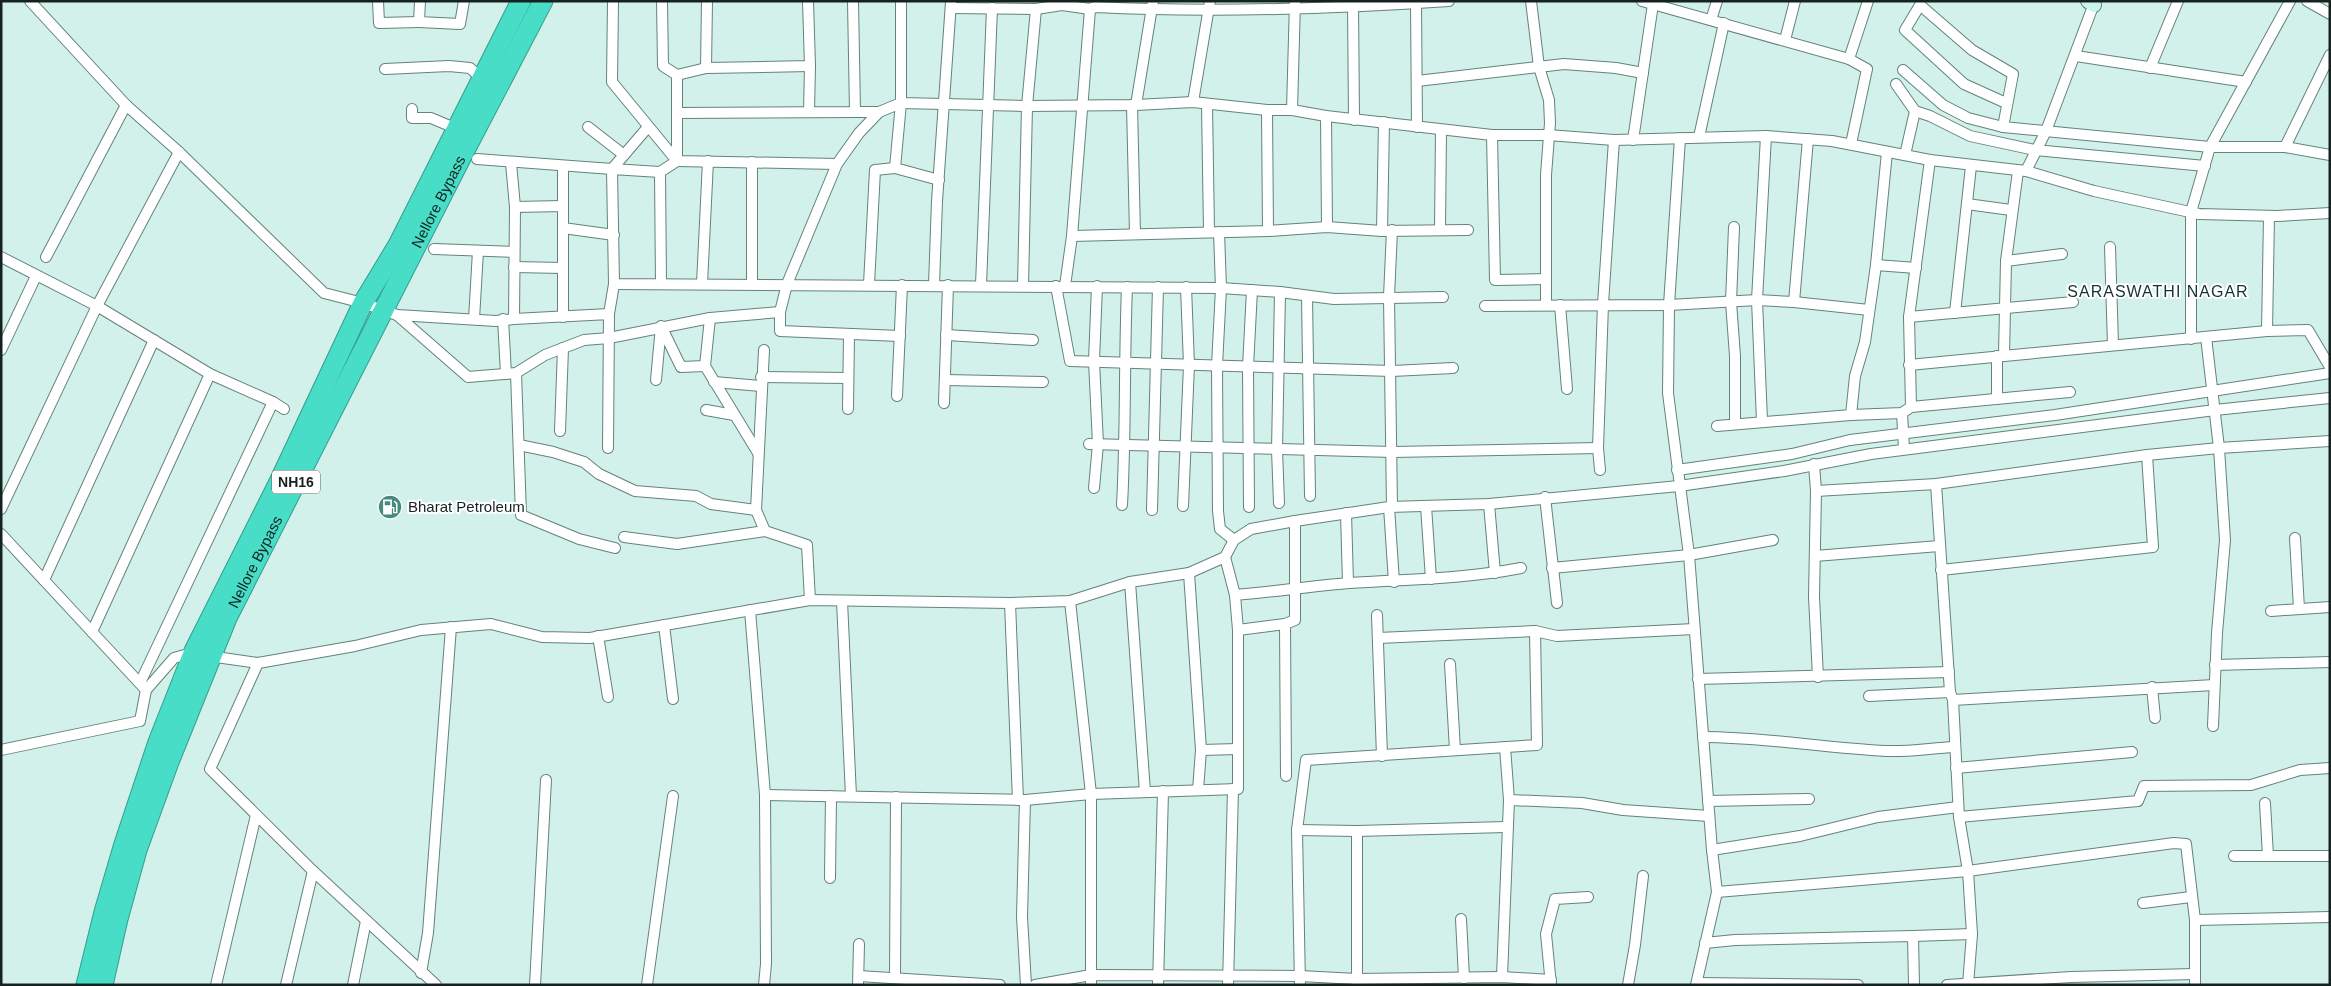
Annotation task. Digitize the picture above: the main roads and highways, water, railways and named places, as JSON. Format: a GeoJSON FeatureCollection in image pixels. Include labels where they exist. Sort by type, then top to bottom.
{"type":"FeatureCollection","features":[{"type":"Feature","properties":{"kind":"highway","name":"Nellore Bypass"},"geometry":{"type":"LineString","coordinates":[[86,985],[104,912],[127,834],[158,742],[203,654],[278,484],[363,303],[398,245],[521,1]]}},
{"type":"Feature","properties":{"kind":"highway","name":"Nellore Bypass"},"geometry":{"type":"LineString","coordinates":[[103,985],[118,919],[137,850],[169,762],[203,654],[226,618],[390,313],[543,1]]}},
{"type":"Feature","properties":{"kind":"place","name":"Bharat Petroleum"},"geometry":{"type":"Point","coordinates":[390,507]}},
{"type":"Feature","properties":{"kind":"district","name":"SARASWATHI NAGAR"},"geometry":{"type":"Point","coordinates":[2158,291]}}]}
